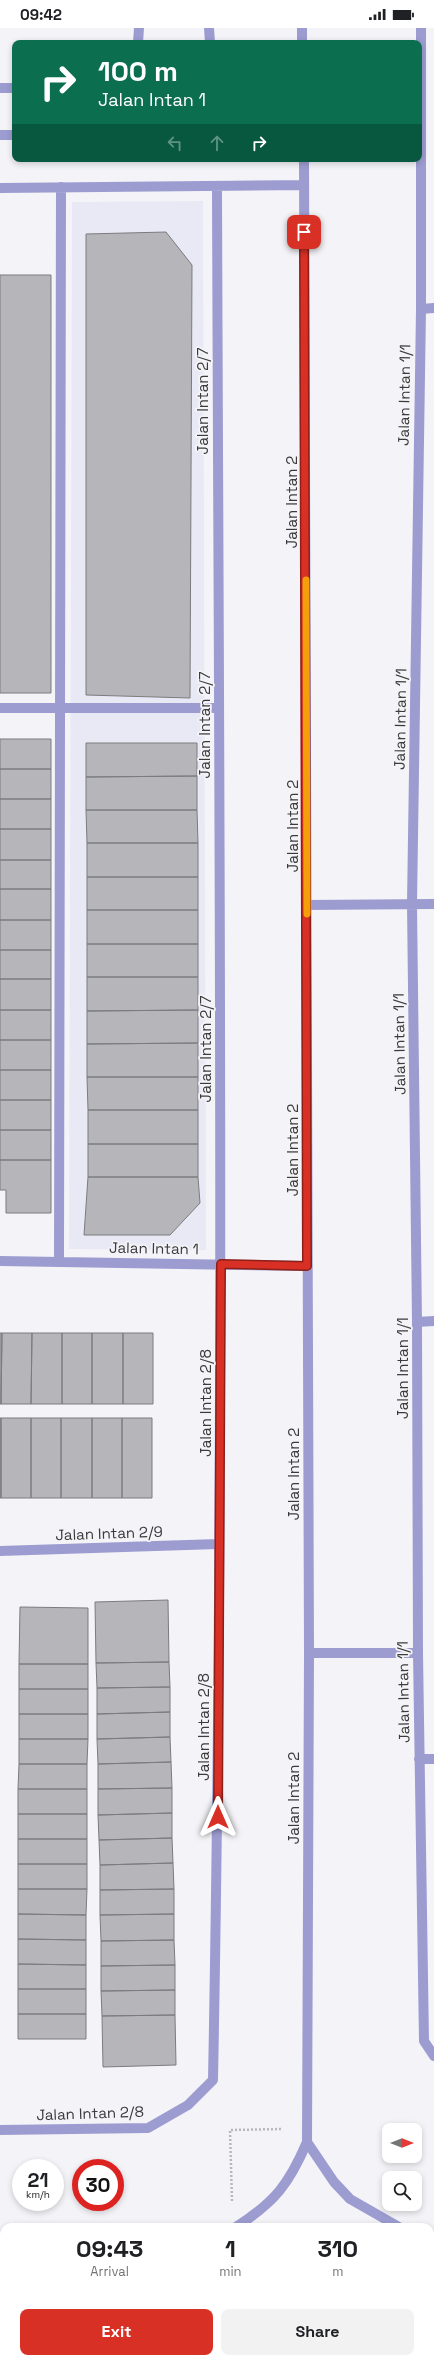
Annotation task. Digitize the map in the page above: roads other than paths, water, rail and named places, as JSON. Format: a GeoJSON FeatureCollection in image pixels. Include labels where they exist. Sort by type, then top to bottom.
{"type":"FeatureCollection","features":[{"type":"Feature","properties":{"kind":"street"},"geometry":{"type":"LineString","coordinates":[[138,40],[139,28]]}},
{"type":"Feature","properties":{"kind":"street"},"geometry":{"type":"LineString","coordinates":[[209,28],[210,40]]}},
{"type":"Feature","properties":{"kind":"street"},"geometry":{"type":"LineString","coordinates":[[302,28],[302,40]]}},
{"type":"Feature","properties":{"kind":"street","name":"Jalan Intan 1/1"},"geometry":{"type":"LineString","coordinates":[[421,28],[421,40]]}},
{"type":"Feature","properties":{"kind":"street"},"geometry":{"type":"LineString","coordinates":[[0,88],[12,88]]}},
{"type":"Feature","properties":{"kind":"street"},"geometry":{"type":"LineString","coordinates":[[0,135],[12,135]]}},
{"type":"Feature","properties":{"kind":"street","name":"Jalan Intan 2"},"geometry":{"type":"LineString","coordinates":[[242,2223],[262,2209],[287,2183],[307,2142],[309,1653],[304,162]]}},
{"type":"Feature","properties":{"kind":"street","name":"Jalan Intan 1/1"},"geometry":{"type":"LineString","coordinates":[[421,162],[421,309],[412,904],[417,1322],[419,1759],[424,2041],[434,2056]]}},
{"type":"Feature","properties":{"kind":"street"},"geometry":{"type":"LineString","coordinates":[[0,188],[304,185]]}},
{"type":"Feature","properties":{"kind":"street","name":"Jalan Intan 2/7"},"geometry":{"type":"LineString","coordinates":[[216,186],[221,1264]]}},
{"type":"Feature","properties":{"kind":"street"},"geometry":{"type":"LineString","coordinates":[[59,1261],[61,187]]}},
{"type":"Feature","properties":{"kind":"street"},"geometry":{"type":"LineString","coordinates":[[421,309],[434,308]]}},
{"type":"Feature","properties":{"kind":"street"},"geometry":{"type":"LineString","coordinates":[[0,708],[219,708]]}},
{"type":"Feature","properties":{"kind":"street"},"geometry":{"type":"LineString","coordinates":[[307,905],[434,904]]}},
{"type":"Feature","properties":{"kind":"street","name":"Jalan Intan 1"},"geometry":{"type":"LineString","coordinates":[[0,1261],[307,1266]]}},
{"type":"Feature","properties":{"kind":"street","name":"Jalan Intan 2/8"},"geometry":{"type":"LineString","coordinates":[[0,2130],[148,2128],[188,2105],[214,2080],[218,1817],[218,1544],[221,1264]]}},
{"type":"Feature","properties":{"kind":"street"},"geometry":{"type":"LineString","coordinates":[[417,1322],[434,1321]]}},
{"type":"Feature","properties":{"kind":"street","name":"Jalan Intan 2/9"},"geometry":{"type":"LineString","coordinates":[[0,1551],[218,1544]]}},
{"type":"Feature","properties":{"kind":"street"},"geometry":{"type":"LineString","coordinates":[[309,1653],[418,1653]]}},
{"type":"Feature","properties":{"kind":"street"},"geometry":{"type":"LineString","coordinates":[[419,1759],[434,1759]]}},
{"type":"Feature","properties":{"kind":"street"},"geometry":{"type":"LineString","coordinates":[[307,2142],[334,2182],[350,2199],[391,2223]]}}]}
